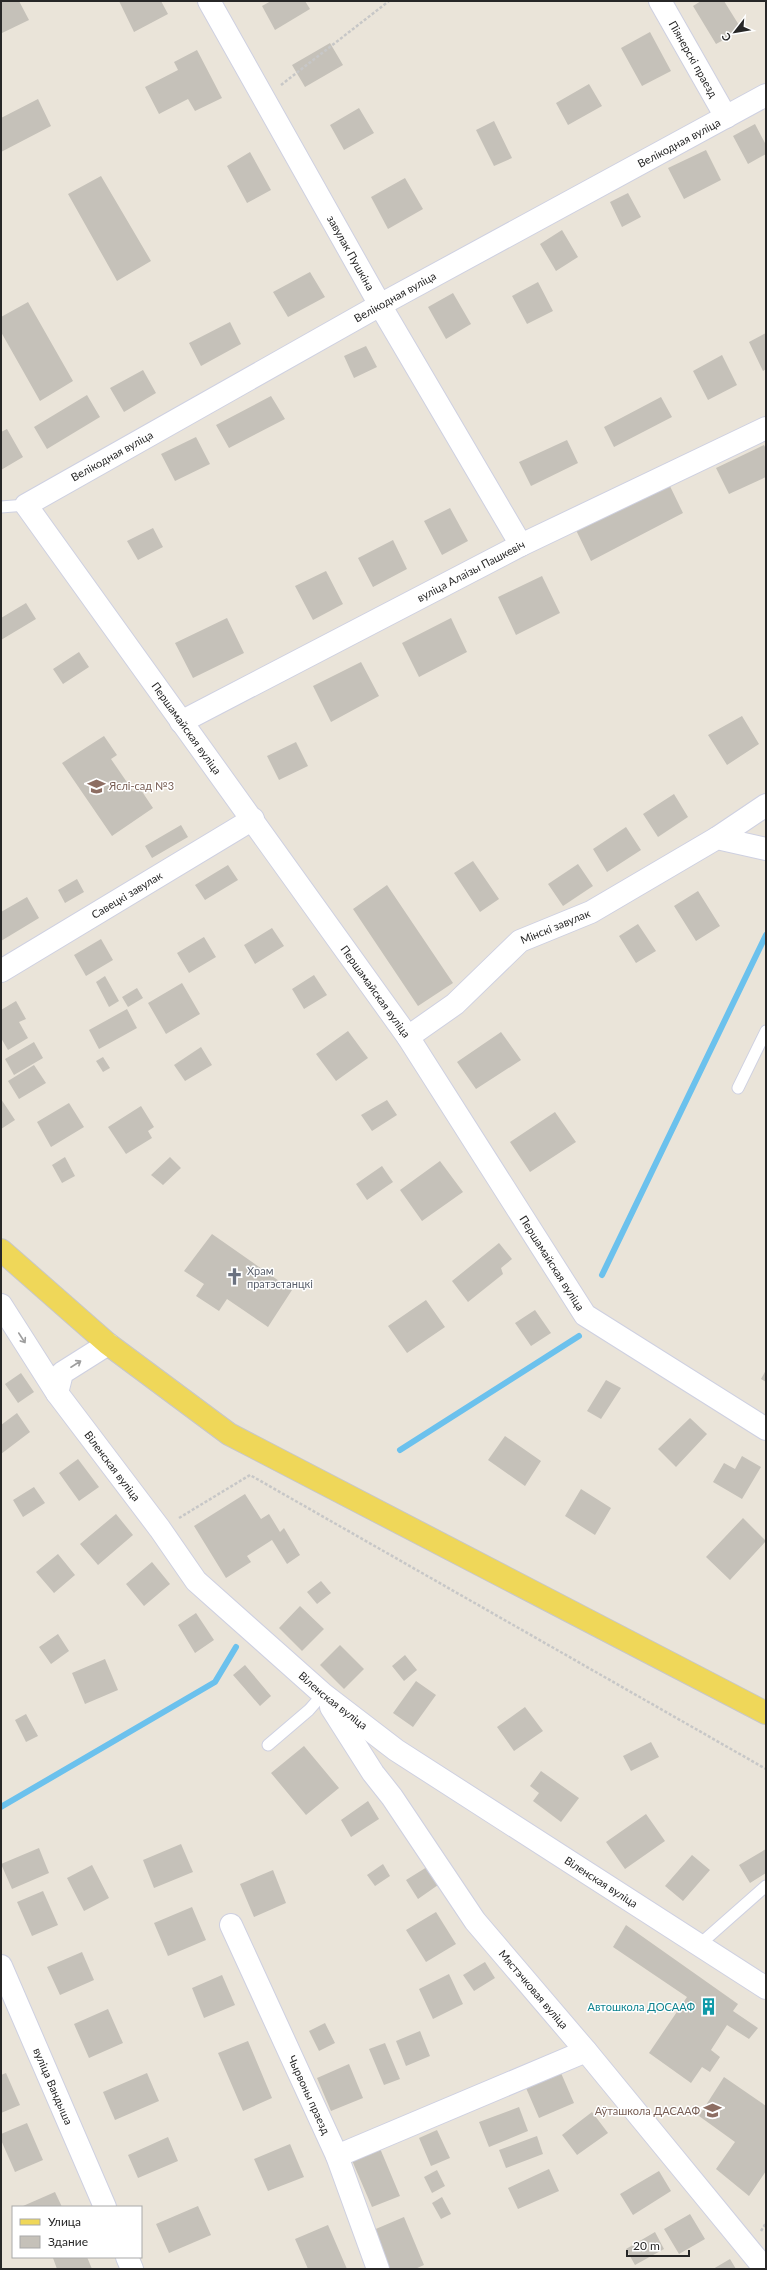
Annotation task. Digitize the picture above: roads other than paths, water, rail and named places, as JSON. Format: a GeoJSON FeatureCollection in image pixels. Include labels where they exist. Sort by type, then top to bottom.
{"type":"FeatureCollection","features":[{"type":"Feature","properties":{"kind":"main road"},"geometry":{"type":"LineString","coordinates":[[1,1250],[108,1344],[229,1434],[766,1713]]}},
{"type":"Feature","properties":{"kind":"street","name":"завулак Пушкіна"},"geometry":{"type":"LineString","coordinates":[[209,1],[380,305],[521,544]]}},
{"type":"Feature","properties":{"kind":"street","name":"Піянерскі праезд"},"geometry":{"type":"LineString","coordinates":[[660,1],[726,117]]}},
{"type":"Feature","properties":{"kind":"street","name":"Велікодная вуліца"},"geometry":{"type":"LineString","coordinates":[[26,505],[380,305],[766,95]]}},
{"type":"Feature","properties":{"kind":"street","name":"вуліца Алаізы Пашкевіч"},"geometry":{"type":"LineString","coordinates":[[180,722],[521,544],[766,428]]}},
{"type":"Feature","properties":{"kind":"street","name":"Першамайская вуліца"},"geometry":{"type":"LineString","coordinates":[[26,505],[180,722],[253,819],[408,1037],[585,1314],[766,1429]]}},
{"type":"Feature","properties":{"kind":"street","name":"Мінскі завулак"},"geometry":{"type":"LineString","coordinates":[[408,1037],[455,1004],[520,941],[591,912],[717,838],[766,805]]}},
{"type":"Feature","properties":{"kind":"street","name":"Савецкі завулак"},"geometry":{"type":"LineString","coordinates":[[1,971],[253,819]]}},
{"type":"Feature","properties":{"kind":"street"},"geometry":{"type":"LineString","coordinates":[[717,838],[766,850]]}},
{"type":"Feature","properties":{"kind":"street","name":"Віленская вуліца"},"geometry":{"type":"LineString","coordinates":[[1,1305],[58,1393],[160,1529],[196,1581],[323,1694],[396,1750],[766,1988]]}},
{"type":"Feature","properties":{"kind":"street"},"geometry":{"type":"LineString","coordinates":[[58,1393],[62,1373],[108,1344]]}},
{"type":"Feature","properties":{"kind":"street","name":"Мястэчковая вуліца"},"geometry":{"type":"LineString","coordinates":[[323,1694],[373,1772],[392,1797],[475,1921],[586,2051],[765,2269]]}},
{"type":"Feature","properties":{"kind":"street"},"geometry":{"type":"LineString","coordinates":[[373,1772],[380,1758],[396,1750]]}},
{"type":"Feature","properties":{"kind":"street","name":"Чырвоны праезд"},"geometry":{"type":"LineString","coordinates":[[231,1925],[336,2156],[378,2269]]}},
{"type":"Feature","properties":{"kind":"street","name":"вуліца Вандыша"},"geometry":{"type":"LineString","coordinates":[[1,1966],[105,2206]]}},
{"type":"Feature","properties":{"kind":"street"},"geometry":{"type":"LineString","coordinates":[[336,2156],[586,2051]]}},
{"type":"Feature","properties":{"kind":"street"},"geometry":{"type":"LineString","coordinates":[[127,2258],[132,2269]]}},
{"type":"Feature","properties":{"kind":"lane"},"geometry":{"type":"LineString","coordinates":[[1,507],[26,505]]}},
{"type":"Feature","properties":{"kind":"lane"},"geometry":{"type":"LineString","coordinates":[[738,1088],[766,1031]]}},
{"type":"Feature","properties":{"kind":"lane"},"geometry":{"type":"LineString","coordinates":[[268,1745],[309,1710],[323,1694]]}},
{"type":"Feature","properties":{"kind":"lane"},"geometry":{"type":"LineString","coordinates":[[699,1945],[766,1886]]}},
{"type":"Feature","properties":{"kind":"waterway"},"geometry":{"type":"LineString","coordinates":[[602,1275],[766,935]]}},
{"type":"Feature","properties":{"kind":"waterway"},"geometry":{"type":"LineString","coordinates":[[400,1450],[579,1336]]}},
{"type":"Feature","properties":{"kind":"waterway"},"geometry":{"type":"LineString","coordinates":[[1,1807],[215,1682],[236,1647]]}},
{"type":"Feature","properties":{"kind":"place","name":"Яслі-сад №3"},"geometry":{"type":"Point","coordinates":[96,786]}},
{"type":"Feature","properties":{"kind":"place","name":"Храм пратэстанцкі"},"geometry":{"type":"Point","coordinates":[234,1277]}},
{"type":"Feature","properties":{"kind":"place","name":"Автошкола ДОСААФ"},"geometry":{"type":"Point","coordinates":[708,2007]}},
{"type":"Feature","properties":{"kind":"place","name":"Аўташкола ДАСААФ"},"geometry":{"type":"Point","coordinates":[713,2111]}}]}
